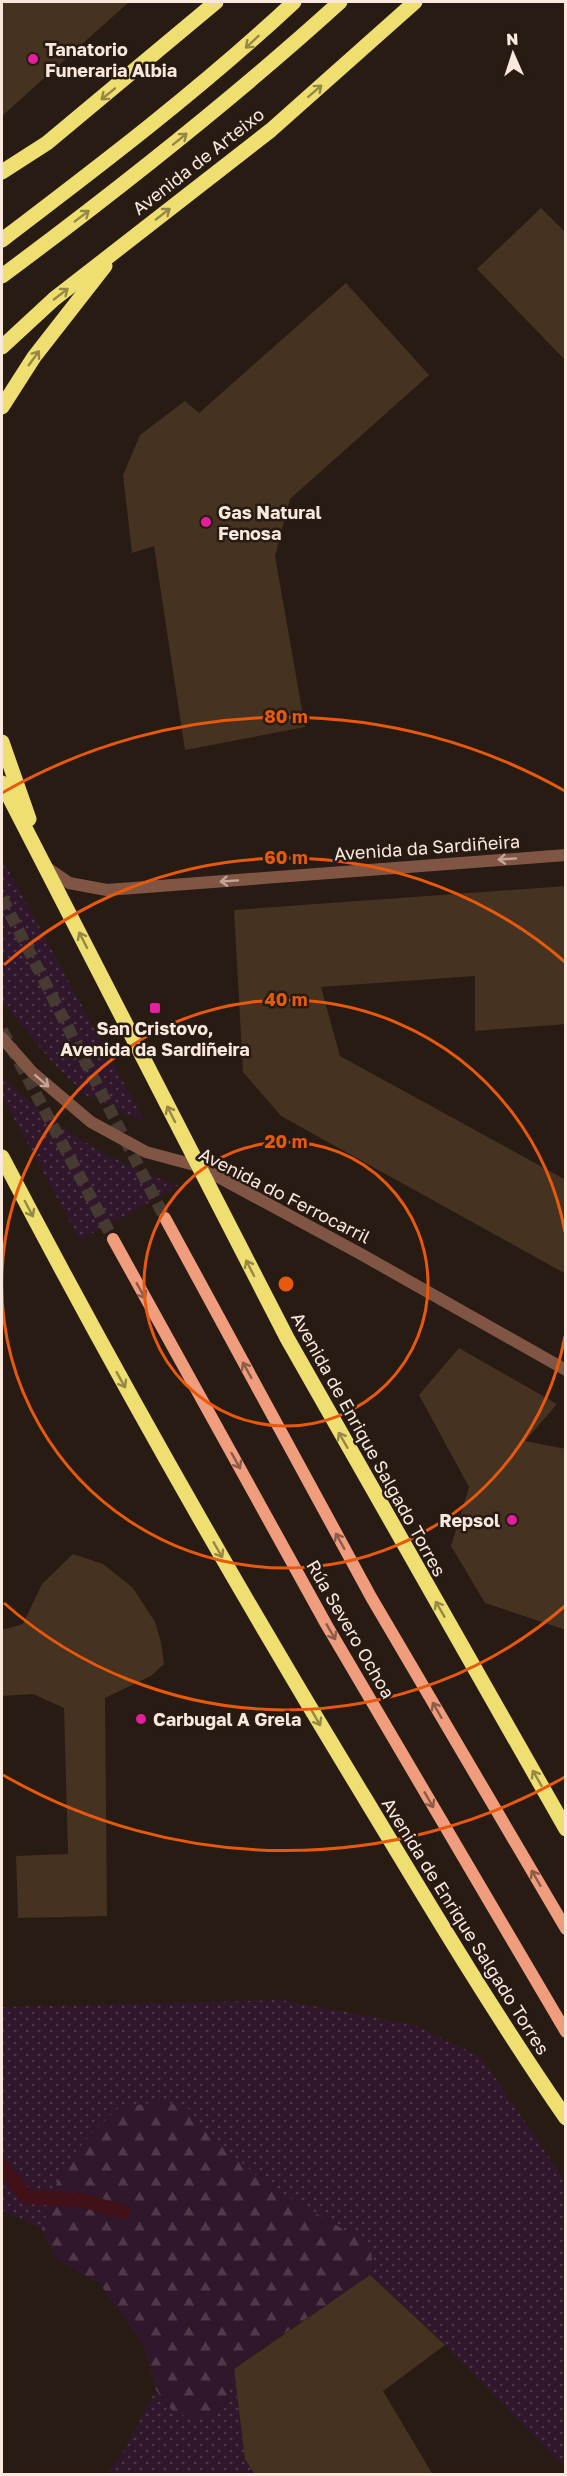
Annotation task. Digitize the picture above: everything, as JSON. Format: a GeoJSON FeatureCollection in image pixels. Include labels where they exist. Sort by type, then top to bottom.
{"type":"FeatureCollection","features":[{"type":"Feature","properties":{"kind":"main road"},"geometry":{"type":"LineString","coordinates":[[2,172],[47,143],[216,2]]}},
{"type":"Feature","properties":{"kind":"main road"},"geometry":{"type":"LineString","coordinates":[[2,240],[243,50],[294,2]]}},
{"type":"Feature","properties":{"kind":"main road","name":"Avenida de Arteixo"},"geometry":{"type":"LineString","coordinates":[[2,276],[118,190],[265,70],[340,2]]}},
{"type":"Feature","properties":{"kind":"main road","name":"Avenida de Arteixo"},"geometry":{"type":"LineString","coordinates":[[2,347],[54,299],[271,130],[415,2]]}},
{"type":"Feature","properties":{"kind":"main road"},"geometry":{"type":"LineString","coordinates":[[2,407],[34,357],[117,250]]}},
{"type":"Feature","properties":{"kind":"main road"},"geometry":{"type":"LineString","coordinates":[[2,742],[46,867]]}},
{"type":"Feature","properties":{"kind":"main road","name":"Avenida de Enrique Salgado Torres"},"geometry":{"type":"LineString","coordinates":[[2,783],[325,1408],[566,1829]]}},
{"type":"Feature","properties":{"kind":"main road","name":"Avenida de Enrique Salgado Torres"},"geometry":{"type":"LineString","coordinates":[[2,1157],[148,1430],[306,1702],[508,2035],[566,2118]]}},
{"type":"Feature","properties":{"kind":"main road","name":"Rúa Severo Ochoa"},"geometry":{"type":"LineString","coordinates":[[165,1218],[371,1597],[566,1929]]}},
{"type":"Feature","properties":{"kind":"main road","name":"Rúa Severo Ochoa"},"geometry":{"type":"LineString","coordinates":[[113,1239],[326,1624],[566,2032]]}},
{"type":"Feature","properties":{"kind":"street","name":"Avenida da Sardiñeira"},"geometry":{"type":"LineString","coordinates":[[46,867],[69,883],[107,890],[566,855]]}},
{"type":"Feature","properties":{"kind":"street","name":"Avenida do Ferrocarril"},"geometry":{"type":"LineString","coordinates":[[2,1038],[32,1072],[91,1122],[146,1152],[198,1166],[359,1252],[566,1370]]}},
{"type":"Feature","properties":{"kind":"green space"},"geometry":{"type":"Polygon","coordinates":[[[2,858],[145,1122],[87,1096],[53,1063],[2,1002],[2,858]]]}},
{"type":"Feature","properties":{"kind":"green space"},"geometry":{"type":"Polygon","coordinates":[[[2,1077],[43,1113],[84,1142],[129,1165],[179,1186],[80,1240],[2,1096],[2,1077]]]}},
{"type":"Feature","properties":{"kind":"green space"},"geometry":{"type":"Polygon","coordinates":[[[281,2000],[415,2025],[481,2057],[565,2181],[565,2468],[445,2345],[370,2275],[201,2127],[62,2167],[42,2229],[2,2210],[2,2007],[281,2000]]]}},
{"type":"Feature","properties":{"kind":"green space"},"geometry":{"type":"Polygon","coordinates":[[[164,2101],[191,2110],[201,2127],[265,2183],[358,2238],[371,2252],[373,2269],[370,2275],[234,2368],[224,2404],[219,2411],[203,2417],[175,2414],[156,2390],[144,2347],[100,2284],[55,2259],[42,2229],[62,2167],[94,2131],[118,2108],[164,2101]]]}},
{"type":"Feature","properties":{"kind":"green space"},"geometry":{"type":"Polygon","coordinates":[[[234,2369],[245,2459],[255,2474],[105,2474],[121,2456],[156,2390],[175,2414],[227,2401],[234,2369]]]}},
{"type":"Feature","properties":{"kind":"building","name":"Tanatorio Funeraria Albia"},"geometry":{"type":"Polygon","coordinates":[[[2,2],[129,2],[2,116],[2,2]]]}},
{"type":"Feature","properties":{"kind":"building"},"geometry":{"type":"Polygon","coordinates":[[[541,208],[566,233],[566,361],[477,269],[541,208]]]}},
{"type":"Feature","properties":{"kind":"building","name":"Gas Natural Fenosa"},"geometry":{"type":"Polygon","coordinates":[[[346,283],[429,375],[290,499],[275,556],[305,727],[185,750],[154,546],[132,553],[123,475],[140,435],[185,401],[199,413],[346,283]]]}},
{"type":"Feature","properties":{"kind":"building"},"geometry":{"type":"Polygon","coordinates":[[[566,886],[566,1024],[475,1031],[475,976],[321,987],[340,1056],[566,1180],[566,1274],[281,1116],[243,1072],[234,910],[566,886]]]}},
{"type":"Feature","properties":{"kind":"building","name":"Repsol"},"geometry":{"type":"Polygon","coordinates":[[[459,1348],[557,1404],[525,1441],[566,1449],[566,1630],[485,1603],[451,1546],[469,1487],[419,1395],[459,1348]]]}},
{"type":"Feature","properties":{"kind":"building"},"geometry":{"type":"Polygon","coordinates":[[[73,1554],[103,1564],[133,1588],[155,1622],[164,1664],[151,1676],[105,1698],[107,1916],[18,1918],[16,1856],[68,1854],[64,1708],[33,1694],[2,1696],[2,1630],[23,1624],[42,1584],[73,1554]]]}},
{"type":"Feature","properties":{"kind":"building"},"geometry":{"type":"Polygon","coordinates":[[[370,2275],[445,2345],[383,2391],[433,2475],[255,2475],[245,2459],[234,2369],[370,2275]]]}},
{"type":"Feature","properties":{"kind":"waterway"},"geometry":{"type":"LineString","coordinates":[[2,2167],[27,2197],[81,2200],[123,2212]]}},
{"type":"Feature","properties":{"kind":"tunnel"},"geometry":{"type":"LineString","coordinates":[[2,898],[165,1218]]}},
{"type":"Feature","properties":{"kind":"tunnel"},"geometry":{"type":"LineString","coordinates":[[2,1030],[113,1239]]}},
{"type":"Feature","properties":{"kind":"place","name":"Tanatorio Funeraria Albia"},"geometry":{"type":"Point","coordinates":[33,59]}},
{"type":"Feature","properties":{"kind":"place","name":"Gas Natural Fenosa"},"geometry":{"type":"Point","coordinates":[206,522]}},
{"type":"Feature","properties":{"kind":"place","name":"San Cristovo, Avenida da Sardiñeira"},"geometry":{"type":"Point","coordinates":[155,1008]}},
{"type":"Feature","properties":{"kind":"place","name":"Repsol"},"geometry":{"type":"Point","coordinates":[512,1520]}},
{"type":"Feature","properties":{"kind":"place","name":"Carbugal A Grela"},"geometry":{"type":"Point","coordinates":[141,1719]}}]}
